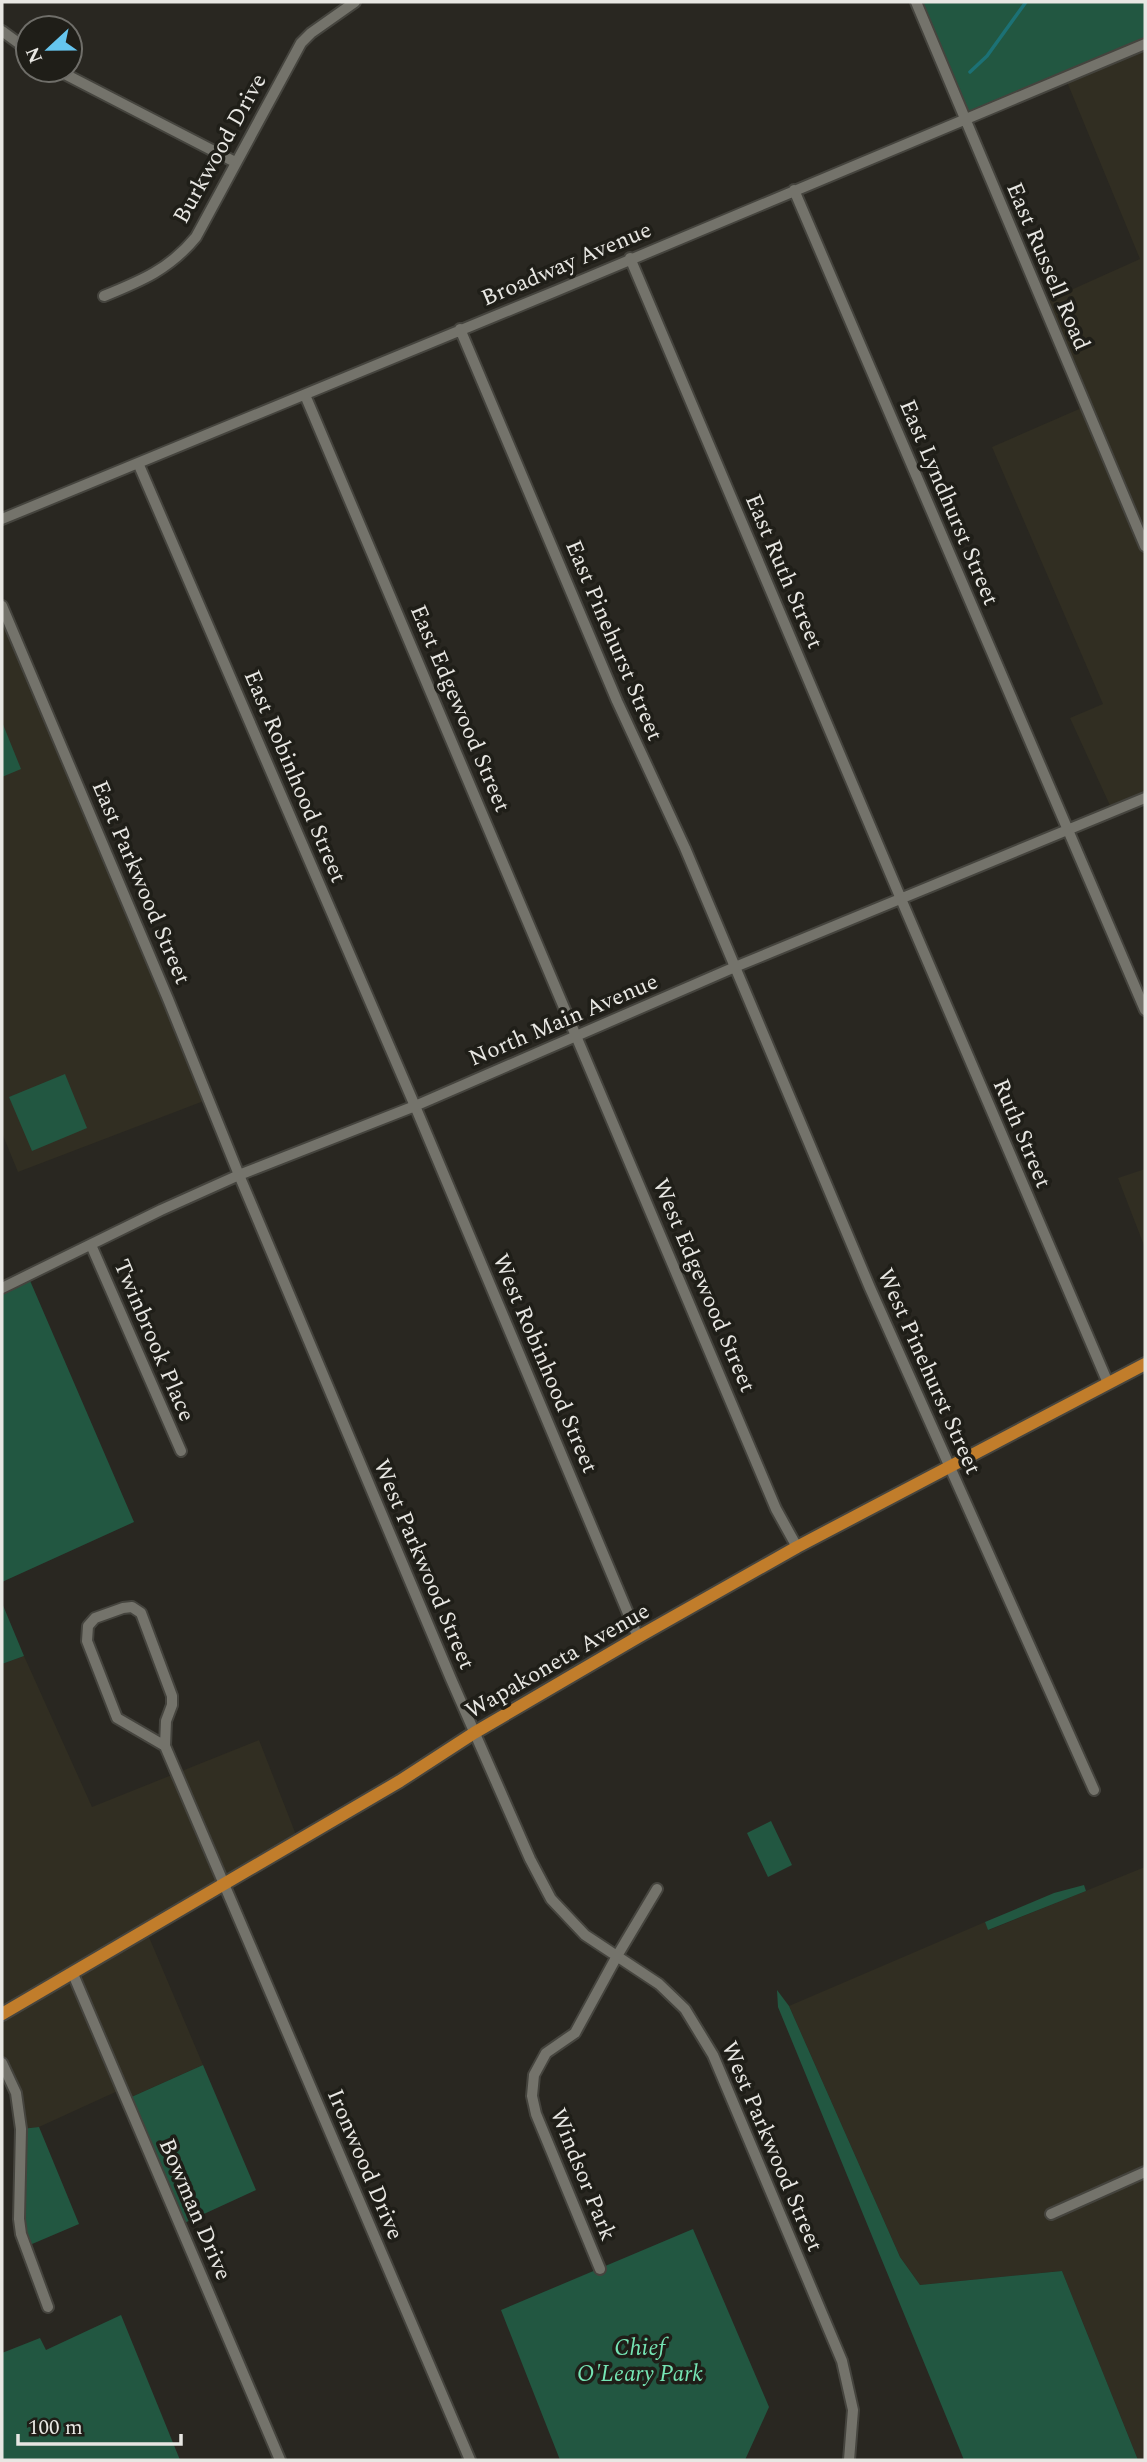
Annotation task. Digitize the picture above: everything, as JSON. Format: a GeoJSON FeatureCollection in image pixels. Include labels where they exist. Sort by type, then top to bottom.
{"type":"FeatureCollection","features":[{"type":"Feature","properties":{"kind":"main road","name":"Wapakoneta Avenue"},"geometry":{"type":"LineString","coordinates":[[2,2014],[638,1637],[797,1547],[1145,1364]]}},
{"type":"Feature","properties":{"kind":"street","name":"Burkwood Drive"},"geometry":{"type":"LineString","coordinates":[[104,296],[146,279],[180,256],[196,237],[301,43],[355,2]]}},
{"type":"Feature","properties":{"kind":"street","name":"East Russell Road"},"geometry":{"type":"LineString","coordinates":[[916,2],[1145,546]]}},
{"type":"Feature","properties":{"kind":"street","name":"Broadway Avenue"},"geometry":{"type":"LineString","coordinates":[[2,519],[1145,44]]}},
{"type":"Feature","properties":{"kind":"street"},"geometry":{"type":"LineString","coordinates":[[84,84],[235,162]]}},
{"type":"Feature","properties":{"kind":"street","name":"East Lyndhurst Street"},"geometry":{"type":"LineString","coordinates":[[794,190],[1145,1010]]}},
{"type":"Feature","properties":{"kind":"street","name":"East Ruth Street"},"geometry":{"type":"LineString","coordinates":[[630,258],[901,899]]}},
{"type":"Feature","properties":{"kind":"street","name":"East Pinehurst Street"},"geometry":{"type":"LineString","coordinates":[[460,329],[617,701],[685,848],[735,967]]}},
{"type":"Feature","properties":{"kind":"street","name":"East Edgewood Street"},"geometry":{"type":"LineString","coordinates":[[305,395],[578,1037]]}},
{"type":"Feature","properties":{"kind":"street","name":"East Robinhood Street"},"geometry":{"type":"LineString","coordinates":[[138,463],[415,1106]]}},
{"type":"Feature","properties":{"kind":"street","name":"East Parkwood Street"},"geometry":{"type":"LineString","coordinates":[[2,606],[168,999],[239,1175]]}},
{"type":"Feature","properties":{"kind":"street","name":"North Main Avenue"},"geometry":{"type":"LineString","coordinates":[[2,1288],[20,1274],[239,1175],[415,1106],[735,967],[1145,798]]}},
{"type":"Feature","properties":{"kind":"street","name":"Ruth Street"},"geometry":{"type":"LineString","coordinates":[[901,899],[1108,1383]]}},
{"type":"Feature","properties":{"kind":"street","name":"West Pinehurst Street"},"geometry":{"type":"LineString","coordinates":[[735,967],[870,1288],[1094,1790]]}},
{"type":"Feature","properties":{"kind":"street","name":"West Edgewood Street"},"geometry":{"type":"LineString","coordinates":[[578,1037],[771,1497],[797,1547]]}},
{"type":"Feature","properties":{"kind":"street","name":"West Robinhood Street"},"geometry":{"type":"LineString","coordinates":[[415,1106],[638,1637]]}},
{"type":"Feature","properties":{"kind":"street","name":"West Parkwood Street"},"geometry":{"type":"LineString","coordinates":[[239,1175],[474,1733],[530,1859],[551,1899],[584,1935],[659,1984],[685,2009],[713,2054],[842,2361],[853,2410],[849,2460]]}},
{"type":"Feature","properties":{"kind":"street","name":"Twinbrook Place"},"geometry":{"type":"LineString","coordinates":[[91,1244],[181,1451]]}},
{"type":"Feature","properties":{"kind":"street"},"geometry":{"type":"LineString","coordinates":[[132,1607],[141,1613],[172,1696],[172,1705],[166,1721],[165,1746],[117,1718],[87,1641],[88,1626],[95,1618],[132,1607]]}},
{"type":"Feature","properties":{"kind":"street","name":"Ironwood Drive"},"geometry":{"type":"LineString","coordinates":[[165,1746],[470,2460]]}},
{"type":"Feature","properties":{"kind":"street","name":"Windsor Park"},"geometry":{"type":"LineString","coordinates":[[600,2269],[536,2114],[534,2075],[546,2053],[575,2033],[657,1889]]}},
{"type":"Feature","properties":{"kind":"street","name":"Bowman Drive"},"geometry":{"type":"LineString","coordinates":[[73,1973],[280,2460]]}},
{"type":"Feature","properties":{"kind":"street"},"geometry":{"type":"LineString","coordinates":[[2,2063],[16,2093],[21,2129],[21,2234],[48,2307]]}},
{"type":"Feature","properties":{"kind":"street"},"geometry":{"type":"LineString","coordinates":[[1051,2214],[1145,2172]]}},
{"type":"Feature","properties":{"kind":"shaded area"},"geometry":{"type":"Polygon","coordinates":[[[1145,44],[1145,798],[1113,812],[1070,718],[1103,704],[992,447],[1086,406],[1042,303],[1140,259],[1065,77],[1145,44]]]}},
{"type":"Feature","properties":{"kind":"shaded area"},"geometry":{"type":"Polygon","coordinates":[[[2,610],[209,1099],[18,1172],[2,1133],[2,610]]]}},
{"type":"Feature","properties":{"kind":"shaded area"},"geometry":{"type":"Polygon","coordinates":[[[1145,1169],[1145,1248],[1118,1178],[1145,1169]]]}},
{"type":"Feature","properties":{"kind":"shaded area"},"geometry":{"type":"Polygon","coordinates":[[[24,1656],[92,1807],[259,1740],[298,1840],[146,1930],[203,2065],[127,2099],[122,2089],[39,2127],[21,2129],[16,2093],[2,2063],[2,1664],[24,1656]]]}},
{"type":"Feature","properties":{"kind":"shaded area"},"geometry":{"type":"Polygon","coordinates":[[[1145,1867],[1145,2460],[1138,2460],[1062,2271],[920,2285],[900,2257],[789,2006],[985,1922],[989,1930],[1145,1867]]]}},
{"type":"Feature","properties":{"kind":"green space"},"geometry":{"type":"Polygon","coordinates":[[[916,2],[1145,2],[1145,44],[964,118],[916,2]]]}},
{"type":"Feature","properties":{"kind":"green space"},"geometry":{"type":"Polygon","coordinates":[[[2,722],[21,769],[2,777],[2,722]]]}},
{"type":"Feature","properties":{"kind":"green space"},"geometry":{"type":"Polygon","coordinates":[[[65,1074],[87,1128],[32,1151],[9,1097],[65,1074]]]}},
{"type":"Feature","properties":{"kind":"green space"},"geometry":{"type":"Polygon","coordinates":[[[28,1276],[134,1522],[2,1582],[2,1288],[28,1276]]]}},
{"type":"Feature","properties":{"kind":"green space"},"geometry":{"type":"Polygon","coordinates":[[[2,1603],[24,1656],[2,1664],[2,1603]]]}},
{"type":"Feature","properties":{"kind":"green space"},"geometry":{"type":"Polygon","coordinates":[[[771,1821],[792,1865],[768,1877],[747,1833],[771,1821]]]}},
{"type":"Feature","properties":{"kind":"green space"},"geometry":{"type":"Polygon","coordinates":[[[1084,1885],[1086,1891],[988,1930],[985,1922],[1054,1893],[1084,1885]]]}},
{"type":"Feature","properties":{"kind":"green space"},"geometry":{"type":"Polygon","coordinates":[[[777,1990],[789,2006],[900,2257],[920,2285],[1062,2271],[1138,2460],[964,2460],[778,2007],[777,1990]]]}},
{"type":"Feature","properties":{"kind":"green space"},"geometry":{"type":"Polygon","coordinates":[[[203,2065],[256,2190],[180,2225],[127,2099],[203,2065]]]}},
{"type":"Feature","properties":{"kind":"green space"},"geometry":{"type":"Polygon","coordinates":[[[39,2127],[79,2224],[25,2247],[21,2129],[39,2127]]]}},
{"type":"Feature","properties":{"kind":"green space","name":"Chief O'Leary Park"},"geometry":{"type":"Polygon","coordinates":[[[693,2229],[769,2407],[745,2460],[560,2460],[501,2310],[693,2229]]]}},
{"type":"Feature","properties":{"kind":"green space"},"geometry":{"type":"Polygon","coordinates":[[[121,2315],[180,2460],[2,2460],[2,2353],[40,2338],[46,2350],[121,2315]]]}},
{"type":"Feature","properties":{"kind":"waterway"},"geometry":{"type":"LineString","coordinates":[[970,72],[987,56],[1026,2]]}}]}
